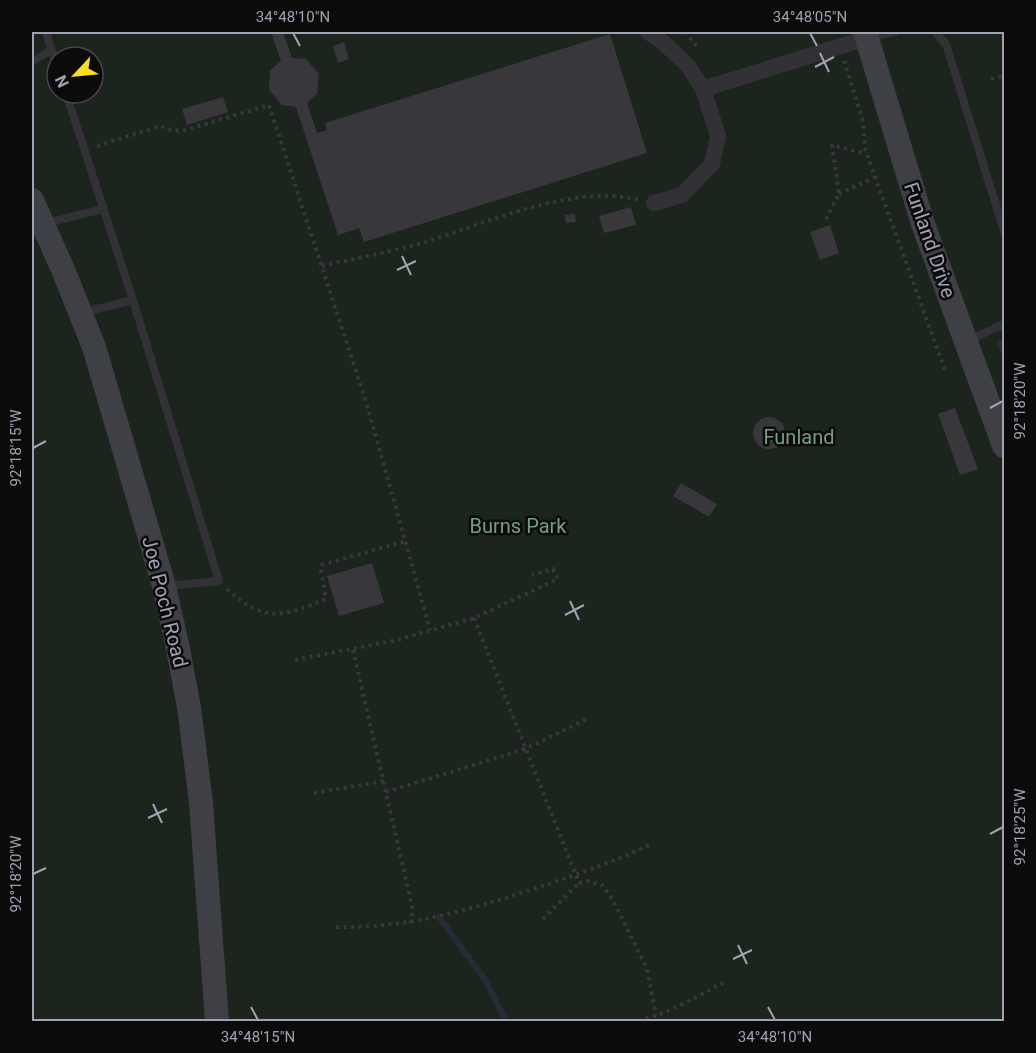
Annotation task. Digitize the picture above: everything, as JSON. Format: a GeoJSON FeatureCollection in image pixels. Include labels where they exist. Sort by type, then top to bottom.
{"type":"FeatureCollection","features":[{"type":"Feature","properties":{"kind":"street"},"geometry":{"type":"LineString","coordinates":[[648,32],[664,43],[688,66],[703,89],[718,136],[712,164],[682,195],[654,203]]}},
{"type":"Feature","properties":{"kind":"street"},"geometry":{"type":"LineString","coordinates":[[703,89],[840,47],[866,35]]}},
{"type":"Feature","properties":{"kind":"street","name":"Funland Drive"},"geometry":{"type":"LineString","coordinates":[[866,35],[923,224],[1005,446]]}},
{"type":"Feature","properties":{"kind":"street","name":"Joe Poch Road"},"geometry":{"type":"LineString","coordinates":[[32,200],[94,347],[164,586],[189,707],[201,803],[217,1022]]}},
{"type":"Feature","properties":{"kind":"lane"},"geometry":{"type":"LineString","coordinates":[[866,35],[895,32]]}},
{"type":"Feature","properties":{"kind":"lane"},"geometry":{"type":"LineString","coordinates":[[935,32],[946,44],[1005,231]]}},
{"type":"Feature","properties":{"kind":"lane"},"geometry":{"type":"LineString","coordinates":[[32,62],[45,54]]}},
{"type":"Feature","properties":{"kind":"lane"},"geometry":{"type":"LineString","coordinates":[[70,105],[133,300],[219,581],[164,586]]}},
{"type":"Feature","properties":{"kind":"lane"},"geometry":{"type":"LineString","coordinates":[[44,224],[104,209]]}},
{"type":"Feature","properties":{"kind":"lane"},"geometry":{"type":"LineString","coordinates":[[81,313],[133,300]]}},
{"type":"Feature","properties":{"kind":"lane"},"geometry":{"type":"LineString","coordinates":[[966,341],[1005,324]]}},
{"type":"Feature","properties":{"kind":"path"},"geometry":{"type":"LineString","coordinates":[[840,47],[863,121],[866,154],[946,373]]}},
{"type":"Feature","properties":{"kind":"path"},"geometry":{"type":"LineString","coordinates":[[991,79],[1005,76]]}},
{"type":"Feature","properties":{"kind":"path"},"geometry":{"type":"LineString","coordinates":[[84,150],[160,126],[174,131],[185,130],[269,105],[367,405],[430,630]]}},
{"type":"Feature","properties":{"kind":"path"},"geometry":{"type":"LineString","coordinates":[[840,194],[832,145],[866,154]]}},
{"type":"Feature","properties":{"kind":"path"},"geometry":{"type":"LineString","coordinates":[[826,219],[840,194],[875,177]]}},
{"type":"Feature","properties":{"kind":"path"},"geometry":{"type":"LineString","coordinates":[[322,266],[396,250],[558,201],[618,196],[654,203]]}},
{"type":"Feature","properties":{"kind":"path"},"geometry":{"type":"LineString","coordinates":[[219,581],[251,609],[275,614],[286,612],[326,599],[322,565],[406,541]]}},
{"type":"Feature","properties":{"kind":"path"},"geometry":{"type":"LineString","coordinates":[[295,660],[398,640],[474,618],[558,579],[553,568],[532,575]]}},
{"type":"Feature","properties":{"kind":"path"},"geometry":{"type":"LineString","coordinates":[[474,618],[579,883]]}},
{"type":"Feature","properties":{"kind":"path"},"geometry":{"type":"LineString","coordinates":[[353,650],[413,910],[411,923]]}},
{"type":"Feature","properties":{"kind":"path"},"geometry":{"type":"LineString","coordinates":[[386,792],[525,748],[589,718]]}},
{"type":"Feature","properties":{"kind":"path"},"geometry":{"type":"LineString","coordinates":[[314,794],[384,781]]}},
{"type":"Feature","properties":{"kind":"path"},"geometry":{"type":"LineString","coordinates":[[336,927],[411,923],[504,898],[576,875],[651,844]]}},
{"type":"Feature","properties":{"kind":"path"},"geometry":{"type":"LineString","coordinates":[[543,919],[579,883],[587,881],[602,885],[613,900],[647,969],[656,1015]]}},
{"type":"Feature","properties":{"kind":"path"},"geometry":{"type":"LineString","coordinates":[[631,1022],[656,1015],[725,982]]}},
{"type":"Feature","properties":{"kind":"green space","name":"Burns Park"},"geometry":{"type":"Polygon","coordinates":[[[32,32],[1004,32],[1004,1021],[32,1021],[32,32]]]}},
{"type":"Feature","properties":{"kind":"building"},"geometry":{"type":"Polygon","coordinates":[[[271,32],[283,32],[292,58],[306,59],[319,74],[317,94],[307,103],[317,133],[327,130],[325,123],[610,34],[647,153],[364,242],[359,228],[338,235],[296,107],[282,105],[269,90],[270,70],[281,61],[271,32]]]}},
{"type":"Feature","properties":{"kind":"building"},"geometry":{"type":"Polygon","coordinates":[[[344,42],[349,59],[338,63],[333,46],[344,42]]]}},
{"type":"Feature","properties":{"kind":"building"},"geometry":{"type":"Polygon","coordinates":[[[223,97],[228,112],[187,125],[182,109],[223,97]]]}},
{"type":"Feature","properties":{"kind":"building"},"geometry":{"type":"Polygon","coordinates":[[[631,207],[636,225],[604,233],[599,216],[631,207]]]}},
{"type":"Feature","properties":{"kind":"building"},"geometry":{"type":"Polygon","coordinates":[[[575,214],[576,222],[566,223],[565,215],[575,214]]]}},
{"type":"Feature","properties":{"kind":"building"},"geometry":{"type":"Polygon","coordinates":[[[830,225],[839,253],[820,260],[810,232],[830,225]]]}},
{"type":"Feature","properties":{"kind":"building"},"geometry":{"type":"Polygon","coordinates":[[[955,408],[978,469],[960,475],[938,414],[955,408]]]}},
{"type":"Feature","properties":{"kind":"building"},"geometry":{"type":"Polygon","coordinates":[[[769,417],[780,422],[785,433],[780,444],[769,449],[758,444],[753,433],[758,422],[769,417]]]}},
{"type":"Feature","properties":{"kind":"building"},"geometry":{"type":"Polygon","coordinates":[[[681,483],[717,504],[709,517],[673,496],[681,483]]]}},
{"type":"Feature","properties":{"kind":"building"},"geometry":{"type":"Polygon","coordinates":[[[372,563],[384,603],[339,616],[327,576],[372,563]]]}},
{"type":"Feature","properties":{"kind":"waterway"},"geometry":{"type":"LineString","coordinates":[[1000,343],[1004,353]]}},
{"type":"Feature","properties":{"kind":"waterway"},"geometry":{"type":"LineString","coordinates":[[439,917],[486,981],[506,1022]]}},
{"type":"Feature","properties":{"kind":"park label","name":"Funland"},"geometry":{"type":"Point","coordinates":[799,437]}}]}
